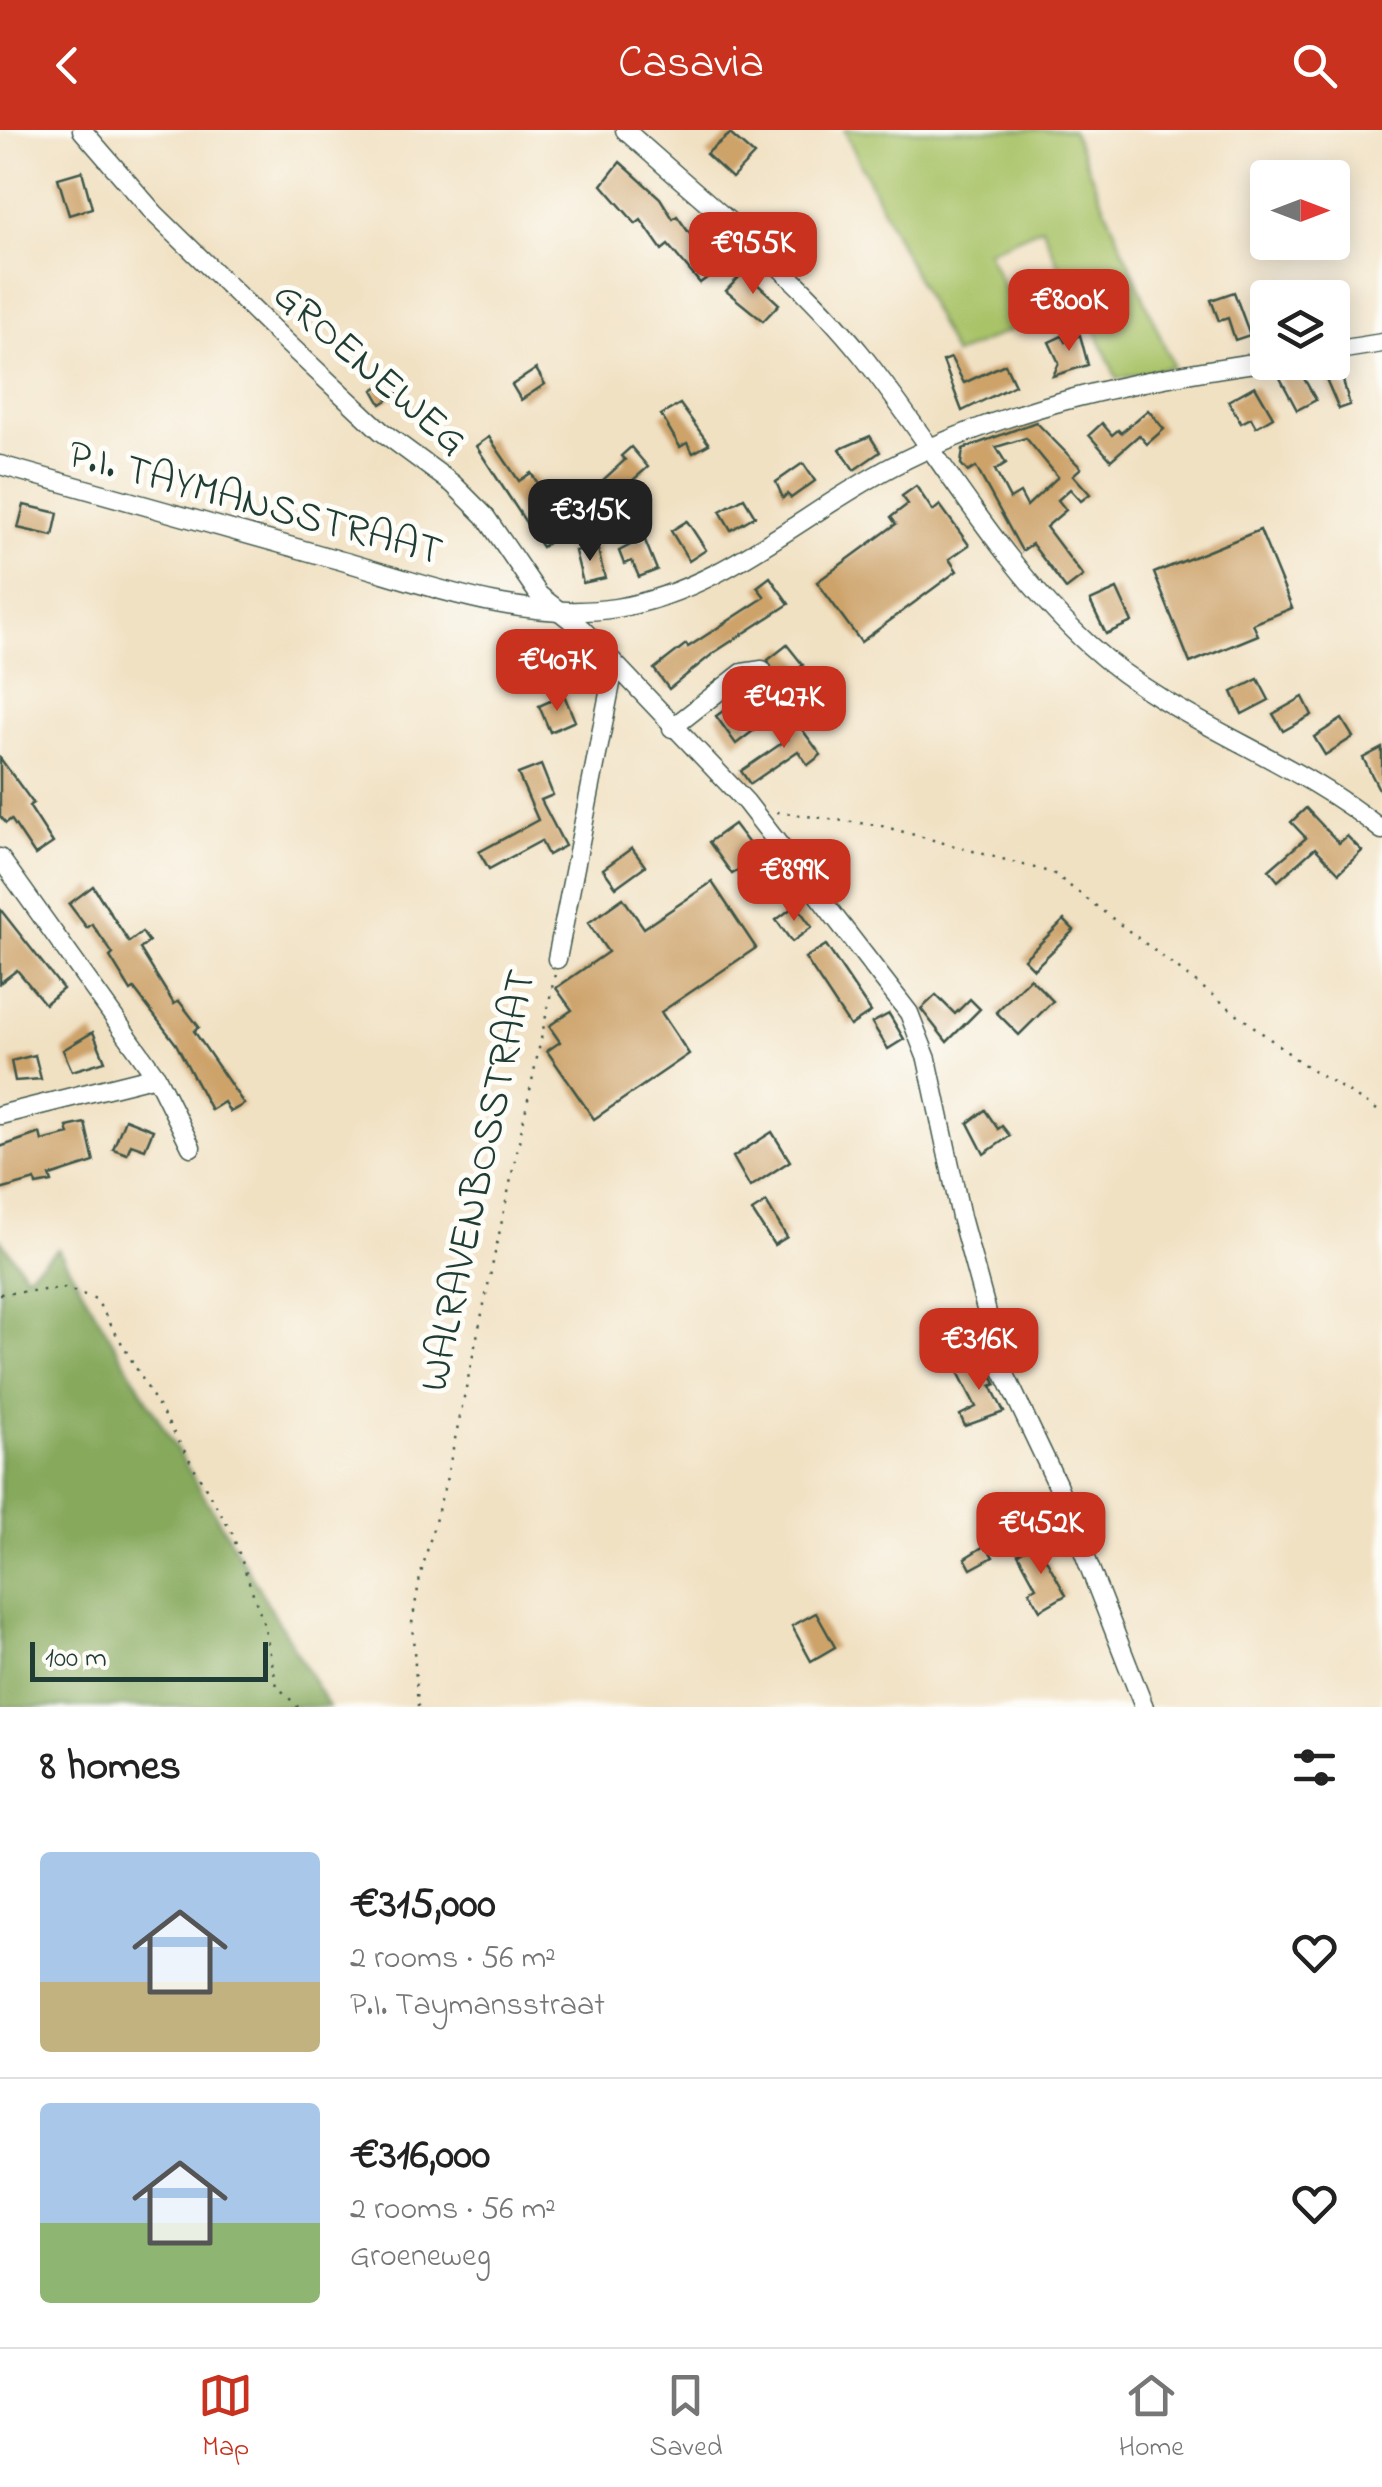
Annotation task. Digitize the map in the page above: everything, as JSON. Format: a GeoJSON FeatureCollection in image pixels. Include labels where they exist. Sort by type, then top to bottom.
{"type":"FeatureCollection","features":[{"type":"Feature","properties":{"kind":"street","name":"GROENEWEG"},"geometry":{"type":"LineString","coordinates":[[82,130],[154,213],[284,341],[381,431],[464,494],[485,516],[539,595],[582,629],[614,668],[751,808],[909,1013],[926,1060],[964,1233],[1002,1368],[1058,1484],[1144,1707]]}},
{"type":"Feature","properties":{"kind":"street"},"geometry":{"type":"LineString","coordinates":[[625,130],[832,321],[1036,588],[1120,672],[1194,721],[1296,770],[1382,830]]}},
{"type":"Feature","properties":{"kind":"street"},"geometry":{"type":"LineString","coordinates":[[1350,349],[1382,343]]}},
{"type":"Feature","properties":{"kind":"street","name":"P.I. TAYMANSSTRAAT"},"geometry":{"type":"LineString","coordinates":[[0,465],[524,609],[559,612],[616,608],[649,600],[724,570],[892,466],[1028,413],[1142,379],[1250,364]]}},
{"type":"Feature","properties":{"kind":"street","name":"WALRAVENBOSSTRAAT"},"geometry":{"type":"LineString","coordinates":[[558,959],[614,668]]}},
{"type":"Feature","properties":{"kind":"street"},"geometry":{"type":"LineString","coordinates":[[672,728],[742,673],[762,670]]}},
{"type":"Feature","properties":{"kind":"street"},"geometry":{"type":"LineString","coordinates":[[0,858],[156,1076],[191,1147]]}},
{"type":"Feature","properties":{"kind":"street"},"geometry":{"type":"LineString","coordinates":[[0,1115],[156,1076]]}},
{"type":"Feature","properties":{"kind":"path"},"geometry":{"type":"LineString","coordinates":[[751,808],[882,826],[1053,873],[1300,1062],[1382,1113]]}},
{"type":"Feature","properties":{"kind":"path","name":"WALRAVENBOSSTRAAT"},"geometry":{"type":"LineString","coordinates":[[418,1707],[412,1623],[420,1577],[446,1481],[558,959]]}},
{"type":"Feature","properties":{"kind":"path"},"geometry":{"type":"LineString","coordinates":[[0,1294],[65,1288],[96,1299],[232,1533],[264,1624],[277,1686],[298,1707]]}},
{"type":"Feature","properties":{"kind":"green space"},"geometry":{"type":"Polygon","coordinates":[[[844,130],[1072,130],[1173,366],[1117,379],[1083,302],[1076,305],[1042,227],[987,251],[1021,325],[954,355],[844,130]]]}},
{"type":"Feature","properties":{"kind":"green space"},"geometry":{"type":"Polygon","coordinates":[[[0,1239],[26,1275],[58,1249],[329,1707],[0,1707],[0,1239]]]}},
{"type":"Feature","properties":{"kind":"building"},"geometry":{"type":"Polygon","coordinates":[[[730,134],[754,155],[732,178],[706,154],[730,134]]]}},
{"type":"Feature","properties":{"kind":"building"},"geometry":{"type":"Polygon","coordinates":[[[620,162],[660,198],[673,219],[677,216],[707,258],[717,251],[726,264],[700,283],[668,245],[662,250],[641,220],[636,224],[602,185],[620,162]]]}},
{"type":"Feature","properties":{"kind":"building"},"geometry":{"type":"Polygon","coordinates":[[[82,171],[92,208],[69,215],[58,178],[82,171]]]}},
{"type":"Feature","properties":{"kind":"building"},"geometry":{"type":"Polygon","coordinates":[[[744,272],[779,304],[763,321],[726,291],[744,272]]]}},
{"type":"Feature","properties":{"kind":"building"},"geometry":{"type":"Polygon","coordinates":[[[1234,292],[1250,335],[1235,340],[1228,318],[1219,321],[1211,300],[1234,292]]]}},
{"type":"Feature","properties":{"kind":"building"},"geometry":{"type":"Polygon","coordinates":[[[1080,335],[1088,365],[1053,376],[1059,363],[1049,342],[1062,336],[1065,342],[1080,335]]]}},
{"type":"Feature","properties":{"kind":"building"},"geometry":{"type":"Polygon","coordinates":[[[951,358],[964,383],[1005,364],[1015,385],[962,411],[943,361],[951,358]]]}},
{"type":"Feature","properties":{"kind":"building"},"geometry":{"type":"Polygon","coordinates":[[[536,369],[545,384],[521,400],[512,385],[536,369]]]}},
{"type":"Feature","properties":{"kind":"building"},"geometry":{"type":"Polygon","coordinates":[[[392,378],[400,392],[381,404],[373,390],[392,378]]]}},
{"type":"Feature","properties":{"kind":"building"},"geometry":{"type":"Polygon","coordinates":[[[1281,380],[1305,380],[1316,400],[1297,410],[1281,380]]]}},
{"type":"Feature","properties":{"kind":"building"},"geometry":{"type":"Polygon","coordinates":[[[1326,380],[1343,380],[1350,405],[1339,409],[1326,380]]]}},
{"type":"Feature","properties":{"kind":"building"},"geometry":{"type":"Polygon","coordinates":[[[1255,386],[1273,417],[1256,427],[1251,418],[1241,423],[1228,401],[1255,386]]]}},
{"type":"Feature","properties":{"kind":"building"},"geometry":{"type":"Polygon","coordinates":[[[680,404],[709,444],[693,453],[687,443],[680,447],[661,415],[680,404]]]}},
{"type":"Feature","properties":{"kind":"building"},"geometry":{"type":"Polygon","coordinates":[[[1148,410],[1164,429],[1147,444],[1139,435],[1111,460],[1089,435],[1102,423],[1112,435],[1118,430],[1121,433],[1148,410]]]}},
{"type":"Feature","properties":{"kind":"building"},"geometry":{"type":"Polygon","coordinates":[[[1036,422],[1081,468],[1073,475],[1090,494],[1081,501],[1070,489],[1058,500],[1066,510],[1046,527],[1083,576],[1066,589],[1032,544],[1022,551],[976,467],[968,472],[961,464],[963,449],[1036,422]],[[1026,438],[996,447],[1006,463],[995,470],[1010,499],[1020,493],[1027,506],[1058,477],[1026,438]]]}},
{"type":"Feature","properties":{"kind":"building"},"geometry":{"type":"Polygon","coordinates":[[[870,436],[880,452],[854,470],[840,449],[870,436]]]}},
{"type":"Feature","properties":{"kind":"building"},"geometry":{"type":"Polygon","coordinates":[[[489,437],[519,481],[531,473],[541,488],[531,495],[559,535],[542,547],[476,446],[489,437]]]}},
{"type":"Feature","properties":{"kind":"building"},"geometry":{"type":"Polygon","coordinates":[[[631,447],[648,467],[616,495],[603,480],[625,460],[621,456],[631,447]]]}},
{"type":"Feature","properties":{"kind":"building"},"geometry":{"type":"Polygon","coordinates":[[[803,463],[815,481],[791,498],[787,494],[783,498],[776,482],[803,463]]]}},
{"type":"Feature","properties":{"kind":"building"},"geometry":{"type":"Polygon","coordinates":[[[916,486],[933,511],[940,505],[969,545],[949,559],[957,571],[861,642],[817,582],[896,524],[891,517],[908,504],[902,496],[916,486]]]}},
{"type":"Feature","properties":{"kind":"building"},"geometry":{"type":"Polygon","coordinates":[[[744,498],[755,516],[731,530],[720,511],[744,498]]]}},
{"type":"Feature","properties":{"kind":"building"},"geometry":{"type":"Polygon","coordinates":[[[24,505],[58,513],[53,536],[18,528],[24,505]]]}},
{"type":"Feature","properties":{"kind":"building"},"geometry":{"type":"Polygon","coordinates":[[[687,521],[706,550],[689,561],[671,531],[687,521]]]}},
{"type":"Feature","properties":{"kind":"building"},"geometry":{"type":"Polygon","coordinates":[[[1260,530],[1292,608],[1253,624],[1258,635],[1190,663],[1154,573],[1260,530]]]}},
{"type":"Feature","properties":{"kind":"building"},"geometry":{"type":"Polygon","coordinates":[[[644,538],[657,570],[639,577],[632,561],[624,564],[619,551],[644,538]]]}},
{"type":"Feature","properties":{"kind":"building"},"geometry":{"type":"Polygon","coordinates":[[[597,546],[605,578],[583,583],[575,551],[597,546]]]}},
{"type":"Feature","properties":{"kind":"building"},"geometry":{"type":"Polygon","coordinates":[[[770,577],[789,604],[715,652],[669,689],[654,669],[686,644],[688,647],[765,597],[757,587],[770,577]]]}},
{"type":"Feature","properties":{"kind":"building"},"geometry":{"type":"Polygon","coordinates":[[[1117,589],[1132,622],[1106,634],[1090,601],[1117,589]]]}},
{"type":"Feature","properties":{"kind":"building"},"geometry":{"type":"Polygon","coordinates":[[[787,645],[803,665],[767,694],[759,683],[773,675],[768,660],[787,645]]]}},
{"type":"Feature","properties":{"kind":"building"},"geometry":{"type":"Polygon","coordinates":[[[573,656],[582,681],[560,689],[551,664],[573,656]]]}},
{"type":"Feature","properties":{"kind":"building"},"geometry":{"type":"Polygon","coordinates":[[[1258,679],[1269,700],[1242,714],[1232,692],[1258,679]]]}},
{"type":"Feature","properties":{"kind":"building"},"geometry":{"type":"Polygon","coordinates":[[[564,695],[575,721],[550,732],[539,706],[564,695]]]}},
{"type":"Feature","properties":{"kind":"building"},"geometry":{"type":"Polygon","coordinates":[[[1303,697],[1312,715],[1283,731],[1273,714],[1303,697]]]}},
{"type":"Feature","properties":{"kind":"building"},"geometry":{"type":"Polygon","coordinates":[[[733,704],[753,731],[736,744],[716,716],[733,704]]]}},
{"type":"Feature","properties":{"kind":"building"},"geometry":{"type":"Polygon","coordinates":[[[792,716],[821,755],[808,765],[798,751],[750,784],[741,771],[788,739],[779,726],[792,716]]]}},
{"type":"Feature","properties":{"kind":"building"},"geometry":{"type":"Polygon","coordinates":[[[1342,719],[1353,737],[1325,755],[1314,737],[1342,719]]]}},
{"type":"Feature","properties":{"kind":"building"},"geometry":{"type":"Polygon","coordinates":[[[1382,748],[1382,795],[1363,758],[1382,748]]]}},
{"type":"Feature","properties":{"kind":"building"},"geometry":{"type":"Polygon","coordinates":[[[0,758],[33,803],[29,806],[53,843],[35,855],[11,819],[6,823],[0,816],[0,758]]]}},
{"type":"Feature","properties":{"kind":"building"},"geometry":{"type":"Polygon","coordinates":[[[541,765],[553,795],[541,800],[565,846],[548,855],[541,841],[489,869],[479,852],[538,820],[518,774],[541,765]]]}},
{"type":"Feature","properties":{"kind":"building"},"geometry":{"type":"Polygon","coordinates":[[[1306,808],[1339,843],[1347,836],[1362,851],[1339,873],[1315,848],[1278,881],[1269,870],[1306,838],[1291,822],[1306,808]]]}},
{"type":"Feature","properties":{"kind":"building"},"geometry":{"type":"Polygon","coordinates":[[[734,824],[779,883],[763,895],[744,867],[732,874],[709,842],[734,824]]]}},
{"type":"Feature","properties":{"kind":"building"},"geometry":{"type":"Polygon","coordinates":[[[632,848],[645,866],[616,887],[603,869],[632,848]]]}},
{"type":"Feature","properties":{"kind":"building"},"geometry":{"type":"Polygon","coordinates":[[[712,882],[756,948],[661,1012],[689,1054],[594,1119],[547,1051],[560,1042],[549,1026],[572,1010],[556,988],[608,952],[588,923],[623,898],[644,928],[712,882]]]}},
{"type":"Feature","properties":{"kind":"building"},"geometry":{"type":"Polygon","coordinates":[[[93,886],[129,942],[142,932],[149,942],[140,949],[174,1004],[179,1001],[199,1027],[194,1031],[244,1104],[230,1112],[224,1102],[211,1110],[176,1044],[134,989],[131,991],[110,957],[113,954],[92,924],[87,928],[69,904],[93,886]]]}},
{"type":"Feature","properties":{"kind":"building"},"geometry":{"type":"Polygon","coordinates":[[[796,905],[812,927],[792,942],[776,920],[796,905]]]}},
{"type":"Feature","properties":{"kind":"building"},"geometry":{"type":"Polygon","coordinates":[[[0,909],[63,989],[45,1004],[17,970],[0,983],[0,909]]]}},
{"type":"Feature","properties":{"kind":"building"},"geometry":{"type":"Polygon","coordinates":[[[1064,920],[1074,930],[1034,969],[1024,959],[1064,920]]]}},
{"type":"Feature","properties":{"kind":"building"},"geometry":{"type":"Polygon","coordinates":[[[826,945],[871,1012],[850,1026],[805,958],[826,945]]]}},
{"type":"Feature","properties":{"kind":"building"},"geometry":{"type":"Polygon","coordinates":[[[1030,978],[1053,1001],[1019,1035],[996,1012],[1030,978]]]}},
{"type":"Feature","properties":{"kind":"building"},"geometry":{"type":"Polygon","coordinates":[[[936,995],[955,1014],[970,999],[980,1009],[947,1042],[921,1009],[936,995]]]}},
{"type":"Feature","properties":{"kind":"building"},"geometry":{"type":"Polygon","coordinates":[[[889,1014],[904,1039],[888,1049],[872,1023],[889,1014]]]}},
{"type":"Feature","properties":{"kind":"building"},"geometry":{"type":"Polygon","coordinates":[[[93,1032],[105,1061],[72,1071],[63,1050],[93,1032]]]}},
{"type":"Feature","properties":{"kind":"building"},"geometry":{"type":"Polygon","coordinates":[[[35,1055],[41,1079],[15,1081],[11,1061],[35,1055]]]}},
{"type":"Feature","properties":{"kind":"building"},"geometry":{"type":"Polygon","coordinates":[[[985,1110],[998,1129],[1002,1126],[1010,1136],[984,1154],[968,1123],[985,1110]]]}},
{"type":"Feature","properties":{"kind":"building"},"geometry":{"type":"Polygon","coordinates":[[[125,1119],[153,1130],[145,1149],[131,1144],[127,1154],[113,1149],[125,1119]]]}},
{"type":"Feature","properties":{"kind":"building"},"geometry":{"type":"Polygon","coordinates":[[[85,1123],[94,1162],[50,1176],[52,1182],[36,1185],[35,1180],[0,1190],[0,1147],[40,1133],[42,1141],[69,1134],[67,1127],[85,1123]]]}},
{"type":"Feature","properties":{"kind":"building"},"geometry":{"type":"Polygon","coordinates":[[[772,1132],[790,1161],[750,1187],[733,1157],[772,1132]]]}},
{"type":"Feature","properties":{"kind":"building"},"geometry":{"type":"Polygon","coordinates":[[[766,1202],[787,1237],[774,1245],[752,1211],[766,1202]]]}},
{"type":"Feature","properties":{"kind":"building"},"geometry":{"type":"Polygon","coordinates":[[[977,1358],[986,1375],[991,1373],[996,1384],[991,1386],[1004,1412],[965,1426],[960,1415],[976,1407],[956,1368],[977,1358]]]}},
{"type":"Feature","properties":{"kind":"building"},"geometry":{"type":"Polygon","coordinates":[[[1037,1543],[1066,1595],[1040,1610],[1029,1591],[1036,1587],[1018,1554],[1037,1543]]]}},
{"type":"Feature","properties":{"kind":"building"},"geometry":{"type":"Polygon","coordinates":[[[986,1545],[993,1557],[971,1569],[965,1558],[986,1545]]]}},
{"type":"Feature","properties":{"kind":"building"},"geometry":{"type":"Polygon","coordinates":[[[816,1613],[835,1647],[811,1661],[792,1626],[816,1613]]]}}]}
